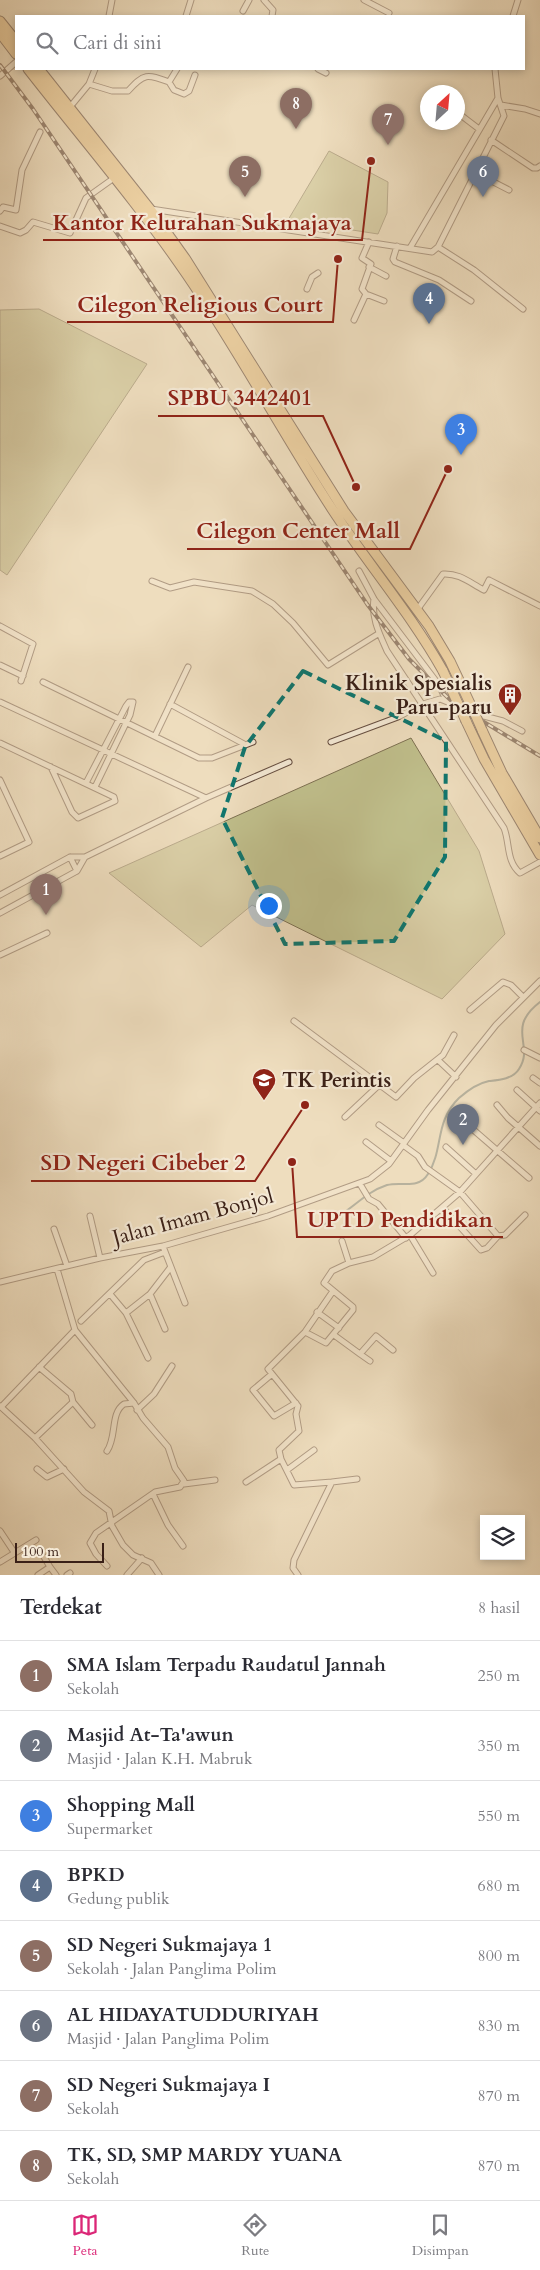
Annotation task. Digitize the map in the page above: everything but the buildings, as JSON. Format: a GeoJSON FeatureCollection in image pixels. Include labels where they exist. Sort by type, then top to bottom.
{"type":"FeatureCollection","features":[{"type":"Feature","properties":{"kind":"highway"},"geometry":{"type":"LineString","coordinates":[[0,21],[15,40]]}},
{"type":"Feature","properties":{"kind":"highway"},"geometry":{"type":"LineString","coordinates":[[0,33],[15,53]]}},
{"type":"Feature","properties":{"kind":"highway"},"geometry":{"type":"LineString","coordinates":[[29,70],[186,273],[213,314],[302,463],[358,549],[419,631],[443,671],[484,759],[540,855]]}},
{"type":"Feature","properties":{"kind":"highway"},"geometry":{"type":"LineString","coordinates":[[40,70],[150,209],[215,302],[303,448],[364,542],[417,611],[440,645],[502,772],[539,833]]}},
{"type":"Feature","properties":{"kind":"street"},"geometry":{"type":"LineString","coordinates":[[109,15],[112,0]]}},
{"type":"Feature","properties":{"kind":"street"},"geometry":{"type":"LineString","coordinates":[[186,15],[191,0]]}},
{"type":"Feature","properties":{"kind":"street"},"geometry":{"type":"LineString","coordinates":[[243,11],[249,0]]}},
{"type":"Feature","properties":{"kind":"street"},"geometry":{"type":"LineString","coordinates":[[264,0],[273,10],[272,15]]}},
{"type":"Feature","properties":{"kind":"street"},"geometry":{"type":"LineString","coordinates":[[364,0],[389,13]]}},
{"type":"Feature","properties":{"kind":"street"},"geometry":{"type":"LineString","coordinates":[[513,15],[518,0]]}},
{"type":"Feature","properties":{"kind":"street"},"geometry":{"type":"LineString","coordinates":[[0,76],[15,63]]}},
{"type":"Feature","properties":{"kind":"street"},"geometry":{"type":"LineString","coordinates":[[70,107],[89,84],[95,70]]}},
{"type":"Feature","properties":{"kind":"street"},"geometry":{"type":"LineString","coordinates":[[169,82],[176,70]]}},
{"type":"Feature","properties":{"kind":"street"},"geometry":{"type":"LineString","coordinates":[[320,70],[326,74]]}},
{"type":"Feature","properties":{"kind":"street"},"geometry":{"type":"LineString","coordinates":[[150,209],[432,252],[438,247],[474,172],[504,116],[498,98],[495,70]]}},
{"type":"Feature","properties":{"kind":"street"},"geometry":{"type":"LineString","coordinates":[[89,84],[128,91],[140,77],[146,76],[169,82],[174,90],[184,94],[189,91],[195,75]]}},
{"type":"Feature","properties":{"kind":"street"},"geometry":{"type":"LineString","coordinates":[[410,248],[478,129],[498,98]]}},
{"type":"Feature","properties":{"kind":"street"},"geometry":{"type":"LineString","coordinates":[[501,105],[540,114]]}},
{"type":"Feature","properties":{"kind":"street"},"geometry":{"type":"LineString","coordinates":[[465,119],[478,129]]}},
{"type":"Feature","properties":{"kind":"street"},"geometry":{"type":"LineString","coordinates":[[0,211],[3,208],[16,210],[22,170],[40,132]]}},
{"type":"Feature","properties":{"kind":"street"},"geometry":{"type":"LineString","coordinates":[[491,140],[532,168],[540,166]]}},
{"type":"Feature","properties":{"kind":"street"},"geometry":{"type":"LineString","coordinates":[[474,172],[509,190]]}},
{"type":"Feature","properties":{"kind":"street"},"geometry":{"type":"LineString","coordinates":[[0,226],[20,233],[26,230],[33,222],[70,233],[86,198],[114,178]]}},
{"type":"Feature","properties":{"kind":"street"},"geometry":{"type":"LineString","coordinates":[[369,242],[362,258],[371,264],[362,289],[366,294],[384,301]]}},
{"type":"Feature","properties":{"kind":"street"},"geometry":{"type":"LineString","coordinates":[[397,246],[393,259],[395,262],[439,280],[471,301]]}},
{"type":"Feature","properties":{"kind":"street"},"geometry":{"type":"LineString","coordinates":[[438,247],[474,270],[523,309]]}},
{"type":"Feature","properties":{"kind":"street"},"geometry":{"type":"LineString","coordinates":[[369,267],[386,276]]}},
{"type":"Feature","properties":{"kind":"street"},"geometry":{"type":"LineString","coordinates":[[307,289],[312,277],[318,272]]}},
{"type":"Feature","properties":{"kind":"street"},"geometry":{"type":"LineString","coordinates":[[354,320],[366,294]]}},
{"type":"Feature","properties":{"kind":"street"},"geometry":{"type":"LineString","coordinates":[[359,571],[374,599],[439,686],[446,700]]}},
{"type":"Feature","properties":{"kind":"street"},"geometry":{"type":"LineString","coordinates":[[417,611],[443,574],[459,576],[484,590],[489,580],[540,606]]}},
{"type":"Feature","properties":{"kind":"street"},"geometry":{"type":"LineString","coordinates":[[152,581],[170,588],[194,582],[252,591],[273,604],[293,622],[328,665],[378,634]]}},
{"type":"Feature","properties":{"kind":"street"},"geometry":{"type":"LineString","coordinates":[[374,599],[374,613],[378,634],[387,651],[504,828],[506,845],[517,870],[520,873],[540,862]]}},
{"type":"Feature","properties":{"kind":"street"},"geometry":{"type":"LineString","coordinates":[[0,626],[32,644],[22,678],[0,665]]}},
{"type":"Feature","properties":{"kind":"street"},"geometry":{"type":"LineString","coordinates":[[155,736],[188,667]]}},
{"type":"Feature","properties":{"kind":"street"},"geometry":{"type":"LineString","coordinates":[[42,682],[204,760],[253,742]]}},
{"type":"Feature","properties":{"kind":"street"},"geometry":{"type":"LineString","coordinates":[[331,742],[398,717],[435,699],[446,700],[480,715],[502,721],[522,731]]}},
{"type":"Feature","properties":{"kind":"street"},"geometry":{"type":"LineString","coordinates":[[0,702],[206,798]]}},
{"type":"Feature","properties":{"kind":"street"},"geometry":{"type":"LineString","coordinates":[[86,783],[119,719],[129,702],[133,702],[127,722],[96,788]]}},
{"type":"Feature","properties":{"kind":"street"},"geometry":{"type":"LineString","coordinates":[[170,704],[244,744]]}},
{"type":"Feature","properties":{"kind":"street"},"geometry":{"type":"LineString","coordinates":[[0,742],[114,796],[115,801],[78,818],[72,812],[51,767]]}},
{"type":"Feature","properties":{"kind":"street"},"geometry":{"type":"LineString","coordinates":[[0,895],[70,857],[85,857],[206,798],[290,762]]}},
{"type":"Feature","properties":{"kind":"street"},"geometry":{"type":"LineString","coordinates":[[0,780],[2,788],[29,842],[0,858]]}},
{"type":"Feature","properties":{"kind":"street"},"geometry":{"type":"LineString","coordinates":[[70,857],[77,871]]}},
{"type":"Feature","properties":{"kind":"street"},"geometry":{"type":"LineString","coordinates":[[0,913],[77,871],[85,857]]}},
{"type":"Feature","properties":{"kind":"street"},"geometry":{"type":"LineString","coordinates":[[0,955],[47,933]]}},
{"type":"Feature","properties":{"kind":"street","name":"Jalan Imam Bonjol"},"geometry":{"type":"LineString","coordinates":[[0,1282],[100,1258],[164,1249],[360,1184],[384,1169],[496,1025],[540,981]]}},
{"type":"Feature","properties":{"kind":"street"},"geometry":{"type":"LineString","coordinates":[[470,1010],[503,982],[511,985],[523,997]]}},
{"type":"Feature","properties":{"kind":"street"},"geometry":{"type":"LineString","coordinates":[[294,1021],[378,1086],[396,1097],[414,1078],[438,1060],[454,1034]]}},
{"type":"Feature","properties":{"kind":"street"},"geometry":{"type":"LineString","coordinates":[[524,1050],[540,1058]]}},
{"type":"Feature","properties":{"kind":"street"},"geometry":{"type":"LineString","coordinates":[[438,1060],[456,1077]]}},
{"type":"Feature","properties":{"kind":"street"},"geometry":{"type":"LineString","coordinates":[[533,1078],[540,1083]]}},
{"type":"Feature","properties":{"kind":"street"},"geometry":{"type":"LineString","coordinates":[[345,1117],[378,1086]]}},
{"type":"Feature","properties":{"kind":"street"},"geometry":{"type":"LineString","coordinates":[[305,1332],[326,1344],[354,1308],[324,1284],[325,1279],[337,1268],[373,1257],[408,1236],[443,1208],[539,1107],[517,1090]]}},
{"type":"Feature","properties":{"kind":"street"},"geometry":{"type":"LineString","coordinates":[[497,1105],[508,1118],[540,1146]]}},
{"type":"Feature","properties":{"kind":"street"},"geometry":{"type":"LineString","coordinates":[[379,1125],[418,1156],[425,1167],[460,1192],[498,1236]]}},
{"type":"Feature","properties":{"kind":"street"},"geometry":{"type":"LineString","coordinates":[[469,1126],[530,1178]]}},
{"type":"Feature","properties":{"kind":"street"},"geometry":{"type":"LineString","coordinates":[[366,1142],[391,1160]]}},
{"type":"Feature","properties":{"kind":"street"},"geometry":{"type":"LineString","coordinates":[[446,1147],[476,1174]]}},
{"type":"Feature","properties":{"kind":"street"},"geometry":{"type":"LineString","coordinates":[[360,1184],[368,1197],[378,1204],[408,1236],[433,1273]]}},
{"type":"Feature","properties":{"kind":"street"},"geometry":{"type":"LineString","coordinates":[[443,1208],[480,1250],[487,1248],[498,1236],[505,1235],[525,1215]]}},
{"type":"Feature","properties":{"kind":"street"},"geometry":{"type":"LineString","coordinates":[[90,1216],[100,1258]]}},
{"type":"Feature","properties":{"kind":"street"},"geometry":{"type":"LineString","coordinates":[[54,1229],[67,1266]]}},
{"type":"Feature","properties":{"kind":"street"},"geometry":{"type":"LineString","coordinates":[[342,1241],[349,1263]]}},
{"type":"Feature","properties":{"kind":"street"},"geometry":{"type":"LineString","coordinates":[[81,1321],[146,1258],[164,1249],[185,1304]]}},
{"type":"Feature","properties":{"kind":"street"},"geometry":{"type":"LineString","coordinates":[[57,1268],[75,1330],[170,1450],[174,1463],[184,1478],[184,1484]]}},
{"type":"Feature","properties":{"kind":"street"},"geometry":{"type":"LineString","coordinates":[[126,1313],[150,1294],[170,1268]]}},
{"type":"Feature","properties":{"kind":"street"},"geometry":{"type":"LineString","coordinates":[[333,1291],[305,1332],[268,1369],[296,1404],[299,1431],[279,1450],[291,1482],[296,1486],[357,1479]]}},
{"type":"Feature","properties":{"kind":"street"},"geometry":{"type":"LineString","coordinates":[[110,1294],[126,1313],[148,1358]]}},
{"type":"Feature","properties":{"kind":"street"},"geometry":{"type":"LineString","coordinates":[[150,1294],[166,1329]]}},
{"type":"Feature","properties":{"kind":"street"},"geometry":{"type":"LineString","coordinates":[[317,1312],[339,1328]]}},
{"type":"Feature","properties":{"kind":"street"},"geometry":{"type":"LineString","coordinates":[[75,1330],[0,1407],[34,1438],[84,1492],[109,1511],[114,1531],[126,1548],[133,1555],[151,1563],[159,1575]]}},
{"type":"Feature","properties":{"kind":"street"},"geometry":{"type":"LineString","coordinates":[[334,1335],[370,1361]]}},
{"type":"Feature","properties":{"kind":"street"},"geometry":{"type":"LineString","coordinates":[[360,1354],[376,1336],[393,1350]]}},
{"type":"Feature","properties":{"kind":"street"},"geometry":{"type":"LineString","coordinates":[[137,1410],[154,1394],[172,1366]]}},
{"type":"Feature","properties":{"kind":"street"},"geometry":{"type":"LineString","coordinates":[[39,1367],[70,1394],[73,1402],[92,1425]]}},
{"type":"Feature","properties":{"kind":"street"},"geometry":{"type":"LineString","coordinates":[[272,1374],[252,1390],[274,1416],[296,1404]]}},
{"type":"Feature","properties":{"kind":"street"},"geometry":{"type":"LineString","coordinates":[[34,1438],[73,1402]]}},
{"type":"Feature","properties":{"kind":"street"},"geometry":{"type":"LineString","coordinates":[[107,1451],[113,1442],[119,1409],[124,1404],[134,1403]]}},
{"type":"Feature","properties":{"kind":"street"},"geometry":{"type":"LineString","coordinates":[[286,1470],[314,1450]]}},
{"type":"Feature","properties":{"kind":"street"},"geometry":{"type":"LineString","coordinates":[[246,1482],[281,1459]]}},
{"type":"Feature","properties":{"kind":"street"},"geometry":{"type":"LineString","coordinates":[[37,1469],[47,1477],[64,1469]]}},
{"type":"Feature","properties":{"kind":"street"},"geometry":{"type":"LineString","coordinates":[[107,1566],[96,1554],[90,1541],[96,1533],[152,1494],[161,1490],[180,1487],[184,1484],[215,1480]]}},
{"type":"Feature","properties":{"kind":"street"},"geometry":{"type":"LineString","coordinates":[[298,1575],[293,1568],[294,1560],[332,1482]]}},
{"type":"Feature","properties":{"kind":"street"},"geometry":{"type":"LineString","coordinates":[[152,1494],[168,1525],[183,1546]]}},
{"type":"Feature","properties":{"kind":"street"},"geometry":{"type":"LineString","coordinates":[[0,1532],[14,1552]]}},
{"type":"Feature","properties":{"kind":"street"},"geometry":{"type":"LineString","coordinates":[[0,1562],[36,1540]]}},
{"type":"Feature","properties":{"kind":"street"},"geometry":{"type":"LineString","coordinates":[[44,1557],[56,1575]]}},
{"type":"Feature","properties":{"kind":"street"},"geometry":{"type":"LineString","coordinates":[[127,1575],[142,1558]]}},
{"type":"Feature","properties":{"kind":"street"},"geometry":{"type":"LineString","coordinates":[[38,1575],[50,1567]]}},
{"type":"Feature","properties":{"kind":"highlighted area"},"geometry":{"type":"Polygon","coordinates":[[[303,671],[446,741],[445,857],[394,941],[285,944],[222,818],[245,747],[303,671]]]}},
{"type":"Feature","properties":{"kind":"shaded area"},"geometry":{"type":"Polygon","coordinates":[[[329,151],[388,182],[387,213],[378,234],[288,220],[329,151]]]}},
{"type":"Feature","properties":{"kind":"shaded area"},"geometry":{"type":"Polygon","coordinates":[[[39,309],[147,364],[7,575],[0,570],[0,310],[39,309]]]}},
{"type":"Feature","properties":{"kind":"shaded area"},"geometry":{"type":"Polygon","coordinates":[[[411,738],[479,851],[505,934],[442,999],[252,905],[201,947],[109,873],[411,738]]]}},
{"type":"Feature","properties":{"kind":"waterway"},"geometry":{"type":"LineString","coordinates":[[323,1225],[340,1216],[378,1189],[387,1185],[409,1184],[424,1179],[433,1165],[442,1126],[451,1107],[459,1098],[477,1085],[510,1077],[519,1069],[524,1052],[522,1037],[524,1020],[540,1002]]}},
{"type":"Feature","properties":{"kind":"railway"},"geometry":{"type":"LineString","coordinates":[[0,65],[33,109],[367,604],[409,659],[456,705],[540,756]]}},
{"type":"Feature","properties":{"kind":"place","name":"TK, SD, SMP MARDY YUANA"},"geometry":{"type":"Point","coordinates":[296,129]}},
{"type":"Feature","properties":{"kind":"place","name":"SD Negeri Sukmajaya I"},"geometry":{"type":"Point","coordinates":[388,145]}},
{"type":"Feature","properties":{"kind":"place","name":"Kantor Kelurahan Sukmajaya"},"geometry":{"type":"Point","coordinates":[371,161]}},
{"type":"Feature","properties":{"kind":"place","name":"SD Negeri Sukmajaya 1"},"geometry":{"type":"Point","coordinates":[245,197]}},
{"type":"Feature","properties":{"kind":"place","name":"AL HIDAYATUDDURIYAH"},"geometry":{"type":"Point","coordinates":[483,197]}},
{"type":"Feature","properties":{"kind":"place","name":"Cilegon Religious Court"},"geometry":{"type":"Point","coordinates":[338,259]}},
{"type":"Feature","properties":{"kind":"place","name":"BPKD"},"geometry":{"type":"Point","coordinates":[429,324]}},
{"type":"Feature","properties":{"kind":"place","name":"Shopping Mall"},"geometry":{"type":"Point","coordinates":[461,455]}},
{"type":"Feature","properties":{"kind":"place","name":"Cilegon Center Mall"},"geometry":{"type":"Point","coordinates":[448,469]}},
{"type":"Feature","properties":{"kind":"place","name":"SPBU 3442401"},"geometry":{"type":"Point","coordinates":[356,487]}},
{"type":"Feature","properties":{"kind":"place","name":"Klinik Spesialis Paru-paru"},"geometry":{"type":"Point","coordinates":[510,716]}},
{"type":"Feature","properties":{"kind":"place","name":"SMA Islam Terpadu Raudatul Jannah"},"geometry":{"type":"Point","coordinates":[46,915]}},
{"type":"Feature","properties":{"kind":"place","name":"TK Perintis"},"geometry":{"type":"Point","coordinates":[264,1101]}},
{"type":"Feature","properties":{"kind":"place","name":"SD Negeri Cibeber 2"},"geometry":{"type":"Point","coordinates":[305,1105]}},
{"type":"Feature","properties":{"kind":"place","name":"Masjid At-Ta'awun"},"geometry":{"type":"Point","coordinates":[463,1145]}},
{"type":"Feature","properties":{"kind":"place","name":"UPTD Pendidikan"},"geometry":{"type":"Point","coordinates":[292,1162]}}]}
